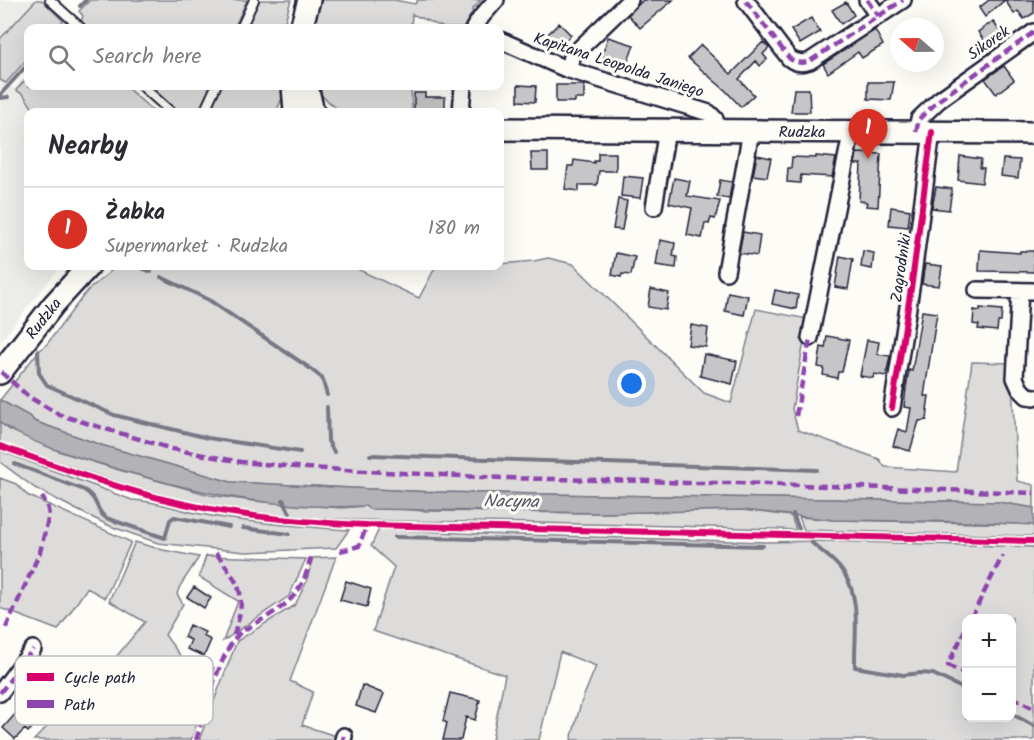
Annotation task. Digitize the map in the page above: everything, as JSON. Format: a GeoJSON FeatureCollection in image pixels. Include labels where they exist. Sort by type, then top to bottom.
{"type":"FeatureCollection","features":[{"type":"Feature","properties":{"kind":"main road"},"geometry":{"type":"LineString","coordinates":[[303,24],[309,0]]}},
{"type":"Feature","properties":{"kind":"main road"},"geometry":{"type":"LineString","coordinates":[[293,90],[295,108]]}},
{"type":"Feature","properties":{"kind":"main road"},"geometry":{"type":"LineString","coordinates":[[308,90],[312,108]]}},
{"type":"Feature","properties":{"kind":"main road","name":"Rudzka"},"geometry":{"type":"LineString","coordinates":[[504,129],[1034,133]]}},
{"type":"Feature","properties":{"kind":"main road","name":"Rudzka"},"geometry":{"type":"LineString","coordinates":[[0,373],[54,304],[85,270]]}},
{"type":"Feature","properties":{"kind":"street"},"geometry":{"type":"LineString","coordinates":[[477,24],[496,0]]}},
{"type":"Feature","properties":{"kind":"street"},"geometry":{"type":"LineString","coordinates":[[566,69],[574,54],[630,0]]}},
{"type":"Feature","properties":{"kind":"street"},"geometry":{"type":"LineString","coordinates":[[867,0],[878,16]]}},
{"type":"Feature","properties":{"kind":"street"},"geometry":{"type":"LineString","coordinates":[[746,1],[789,58],[799,63],[810,61],[903,0]]}},
{"type":"Feature","properties":{"kind":"street","name":"Sikorek"},"geometry":{"type":"LineString","coordinates":[[924,132],[919,119],[939,100],[1034,32]]}},
{"type":"Feature","properties":{"kind":"street","name":"Kapitana Leopolda Janiego"},"geometry":{"type":"LineString","coordinates":[[504,42],[566,69],[709,113],[715,119],[717,131]]}},
{"type":"Feature","properties":{"kind":"street"},"geometry":{"type":"LineString","coordinates":[[461,108],[463,90]]}},
{"type":"Feature","properties":{"kind":"street"},"geometry":{"type":"LineString","coordinates":[[654,207],[667,130]]}},
{"type":"Feature","properties":{"kind":"street"},"geometry":{"type":"LineString","coordinates":[[726,272],[751,131]]}},
{"type":"Feature","properties":{"kind":"street"},"geometry":{"type":"LineString","coordinates":[[810,338],[850,132]]}},
{"type":"Feature","properties":{"kind":"street","name":"Zagrodniki"},"geometry":{"type":"LineString","coordinates":[[892,408],[912,282],[924,132]]}},
{"type":"Feature","properties":{"kind":"street"},"geometry":{"type":"LineString","coordinates":[[977,290],[1027,291],[1015,378],[1026,396],[1034,397]]}},
{"type":"Feature","properties":{"kind":"street"},"geometry":{"type":"LineString","coordinates":[[28,656],[33,649]]}},
{"type":"Feature","properties":{"kind":"street"},"geometry":{"type":"LineString","coordinates":[[0,693],[15,673]]}},
{"type":"Feature","properties":{"kind":"lane"},"geometry":{"type":"LineString","coordinates":[[50,0],[77,24]]}},
{"type":"Feature","properties":{"kind":"lane"},"geometry":{"type":"LineString","coordinates":[[243,24],[254,0]]}},
{"type":"Feature","properties":{"kind":"lane"},"geometry":{"type":"LineString","coordinates":[[146,90],[167,108]]}},
{"type":"Feature","properties":{"kind":"lane"},"geometry":{"type":"LineString","coordinates":[[206,108],[214,90]]}},
{"type":"Feature","properties":{"kind":"shaded area"},"geometry":{"type":"Polygon","coordinates":[[[0,0],[36,0],[0,39],[0,0]]]}},
{"type":"Feature","properties":{"kind":"shaded area"},"geometry":{"type":"Polygon","coordinates":[[[36,0],[42,0],[63,21],[60,24],[24,24],[24,63],[6,83],[0,80],[0,39],[36,0]]]}},
{"type":"Feature","properties":{"kind":"shaded area"},"geometry":{"type":"Polygon","coordinates":[[[90,0],[247,0],[236,24],[83,24],[81,22],[83,16],[79,11],[90,0]]]}},
{"type":"Feature","properties":{"kind":"shaded area"},"geometry":{"type":"Polygon","coordinates":[[[260,0],[291,0],[284,24],[248,24],[260,0]]]}},
{"type":"Feature","properties":{"kind":"shaded area"},"geometry":{"type":"Polygon","coordinates":[[[320,0],[394,0],[415,4],[418,0],[481,0],[472,10],[465,24],[435,24],[412,14],[411,24],[313,24],[320,0]]]}},
{"type":"Feature","properties":{"kind":"shaded area"},"geometry":{"type":"Polygon","coordinates":[[[0,80],[24,95],[32,108],[24,108],[24,270],[58,270],[0,342],[0,80]]]}},
{"type":"Feature","properties":{"kind":"shaded area"},"geometry":{"type":"Polygon","coordinates":[[[24,81],[24,90],[129,90],[150,108],[32,108],[24,95],[16,90],[24,81]]]}},
{"type":"Feature","properties":{"kind":"shaded area"},"geometry":{"type":"Polygon","coordinates":[[[153,90],[209,90],[203,108],[174,108],[153,90]]]}},
{"type":"Feature","properties":{"kind":"shaded area"},"geometry":{"type":"Polygon","coordinates":[[[219,90],[282,90],[283,96],[278,108],[212,108],[219,90]]]}},
{"type":"Feature","properties":{"kind":"shaded area"},"geometry":{"type":"Polygon","coordinates":[[[319,90],[411,90],[412,108],[336,108],[322,96],[319,90]]]}},
{"type":"Feature","properties":{"kind":"shaded area"},"geometry":{"type":"Polygon","coordinates":[[[548,258],[573,264],[704,393],[731,403],[756,309],[808,319],[792,409],[798,430],[879,459],[885,467],[956,472],[972,362],[1011,363],[1017,481],[1034,485],[1034,508],[998,502],[432,492],[231,482],[101,445],[34,421],[31,417],[0,400],[87,291],[112,270],[359,270],[419,298],[434,270],[504,270],[504,264],[548,258]]]}},
{"type":"Feature","properties":{"kind":"shaded area"},"geometry":{"type":"Polygon","coordinates":[[[0,423],[10,430],[61,452],[119,470],[210,495],[253,501],[424,511],[600,513],[743,510],[791,516],[796,530],[341,519],[270,514],[199,503],[148,491],[0,442],[0,423]]]}},
{"type":"Feature","properties":{"kind":"shaded area"},"geometry":{"type":"Polygon","coordinates":[[[0,451],[132,500],[233,519],[349,530],[336,548],[245,552],[158,543],[110,526],[35,488],[0,462],[0,451]]]}},
{"type":"Feature","properties":{"kind":"shaded area"},"geometry":{"type":"Polygon","coordinates":[[[0,478],[16,484],[27,495],[131,542],[105,598],[87,588],[58,630],[0,608],[0,478]]]}},
{"type":"Feature","properties":{"kind":"shaded area"},"geometry":{"type":"Polygon","coordinates":[[[799,517],[834,520],[1029,524],[1034,525],[1034,536],[804,530],[799,517]]]}},
{"type":"Feature","properties":{"kind":"shaded area"},"geometry":{"type":"Polygon","coordinates":[[[379,529],[766,542],[821,541],[1034,547],[1034,740],[571,740],[581,703],[596,666],[560,652],[539,740],[492,740],[505,675],[373,631],[394,567],[371,546],[379,529]]]}},
{"type":"Feature","properties":{"kind":"shaded area"},"geometry":{"type":"Polygon","coordinates":[[[135,542],[199,557],[180,586],[177,594],[183,604],[165,635],[181,656],[117,656],[145,622],[109,601],[135,542]]]}},
{"type":"Feature","properties":{"kind":"shaded area"},"geometry":{"type":"Polygon","coordinates":[[[206,556],[306,559],[289,596],[223,641],[238,601],[199,577],[206,556]]]}},
{"type":"Feature","properties":{"kind":"shaded area"},"geometry":{"type":"Polygon","coordinates":[[[336,557],[290,681],[313,692],[302,725],[339,737],[338,740],[199,740],[205,725],[213,725],[213,704],[237,641],[295,605],[306,583],[313,558],[336,557]]]}},
{"type":"Feature","properties":{"kind":"shaded area"},"geometry":{"type":"Polygon","coordinates":[[[49,725],[196,725],[191,740],[34,740],[49,725]]]}},
{"type":"Feature","properties":{"kind":"water","name":"Nacyna"},"geometry":{"type":"Polygon","coordinates":[[[0,400],[31,417],[34,421],[101,445],[231,482],[432,492],[998,502],[1034,508],[1034,525],[834,520],[743,510],[600,513],[369,509],[365,506],[331,507],[264,502],[166,483],[49,447],[0,423],[0,400]]]}},
{"type":"Feature","properties":{"kind":"building"},"geometry":{"type":"Polygon","coordinates":[[[643,0],[673,0],[640,28],[628,15],[643,0]]]}},
{"type":"Feature","properties":{"kind":"building"},"geometry":{"type":"Polygon","coordinates":[[[989,0],[1005,0],[985,17],[979,8],[989,0]]]}},
{"type":"Feature","properties":{"kind":"building"},"geometry":{"type":"Polygon","coordinates":[[[1005,0],[1034,0],[1034,13],[1024,19],[1018,11],[1014,14],[1005,0]]]}},
{"type":"Feature","properties":{"kind":"building"},"geometry":{"type":"Polygon","coordinates":[[[846,2],[854,15],[841,24],[832,10],[846,2]]]}},
{"type":"Feature","properties":{"kind":"building"},"geometry":{"type":"Polygon","coordinates":[[[811,18],[820,32],[800,44],[791,30],[811,18]]]}},
{"type":"Feature","properties":{"kind":"building"},"geometry":{"type":"Polygon","coordinates":[[[993,21],[1002,35],[990,43],[988,40],[985,42],[978,32],[993,21]]]}},
{"type":"Feature","properties":{"kind":"building"},"geometry":{"type":"Polygon","coordinates":[[[559,23],[571,35],[556,50],[544,38],[559,23]]]}},
{"type":"Feature","properties":{"kind":"building"},"geometry":{"type":"Polygon","coordinates":[[[875,30],[883,45],[862,58],[858,52],[828,73],[823,64],[875,30]]]}},
{"type":"Feature","properties":{"kind":"building"},"geometry":{"type":"Polygon","coordinates":[[[608,37],[634,45],[627,64],[602,56],[608,37]]]}},
{"type":"Feature","properties":{"kind":"building"},"geometry":{"type":"Polygon","coordinates":[[[763,42],[769,48],[763,54],[767,59],[760,66],[756,61],[739,79],[754,95],[741,107],[688,58],[701,45],[731,74],[763,42]]]}},
{"type":"Feature","properties":{"kind":"building"},"geometry":{"type":"Polygon","coordinates":[[[1004,66],[1014,80],[996,94],[985,79],[1004,66]]]}},
{"type":"Feature","properties":{"kind":"building"},"geometry":{"type":"Polygon","coordinates":[[[868,82],[894,82],[891,100],[868,99],[868,82]]]}},
{"type":"Feature","properties":{"kind":"building"},"geometry":{"type":"Polygon","coordinates":[[[518,85],[536,86],[535,102],[518,101],[518,85]]]}},
{"type":"Feature","properties":{"kind":"building"},"geometry":{"type":"Polygon","coordinates":[[[556,85],[584,85],[584,99],[575,99],[575,102],[556,102],[556,85]]]}},
{"type":"Feature","properties":{"kind":"building"},"geometry":{"type":"Polygon","coordinates":[[[794,89],[809,89],[810,112],[791,112],[794,89]]]}},
{"type":"Feature","properties":{"kind":"building"},"geometry":{"type":"Polygon","coordinates":[[[414,93],[425,93],[425,97],[445,97],[445,108],[414,108],[414,93]]]}},
{"type":"Feature","properties":{"kind":"building"},"geometry":{"type":"Polygon","coordinates":[[[531,153],[548,153],[548,170],[532,170],[531,153]]]}},
{"type":"Feature","properties":{"kind":"building"},"geometry":{"type":"Polygon","coordinates":[[[598,153],[616,153],[616,171],[599,171],[597,185],[579,185],[579,191],[565,189],[568,166],[573,166],[574,160],[594,163],[598,161],[598,153]]]}},
{"type":"Feature","properties":{"kind":"building"},"geometry":{"type":"Polygon","coordinates":[[[857,153],[881,154],[878,207],[866,206],[867,202],[859,201],[861,164],[855,164],[857,153]]]}},
{"type":"Feature","properties":{"kind":"building"},"geometry":{"type":"Polygon","coordinates":[[[757,155],[771,158],[767,177],[753,175],[757,155]]]}},
{"type":"Feature","properties":{"kind":"building"},"geometry":{"type":"Polygon","coordinates":[[[816,156],[836,158],[832,177],[801,175],[800,183],[787,182],[792,157],[816,158],[816,156]]]}},
{"type":"Feature","properties":{"kind":"building"},"geometry":{"type":"Polygon","coordinates":[[[960,156],[981,159],[980,168],[984,168],[982,183],[958,180],[960,156]]]}},
{"type":"Feature","properties":{"kind":"building"},"geometry":{"type":"Polygon","coordinates":[[[1003,159],[1020,160],[1018,178],[1001,176],[1003,159]]]}},
{"type":"Feature","properties":{"kind":"building"},"geometry":{"type":"Polygon","coordinates":[[[623,176],[643,178],[640,198],[621,196],[623,176]]]}},
{"type":"Feature","properties":{"kind":"building"},"geometry":{"type":"Polygon","coordinates":[[[674,178],[690,181],[687,196],[720,201],[715,219],[711,218],[709,224],[705,223],[702,238],[687,235],[692,208],[669,203],[674,178]]]}},
{"type":"Feature","properties":{"kind":"building"},"geometry":{"type":"Polygon","coordinates":[[[720,180],[732,182],[729,199],[717,197],[720,180]]]}},
{"type":"Feature","properties":{"kind":"building"},"geometry":{"type":"Polygon","coordinates":[[[936,187],[952,189],[949,210],[932,208],[936,187]]]}},
{"type":"Feature","properties":{"kind":"building"},"geometry":{"type":"Polygon","coordinates":[[[618,199],[627,201],[622,230],[613,229],[618,199]]]}},
{"type":"Feature","properties":{"kind":"building"},"geometry":{"type":"Polygon","coordinates":[[[891,207],[910,210],[908,227],[889,225],[891,207]]]}},
{"type":"Feature","properties":{"kind":"building"},"geometry":{"type":"Polygon","coordinates":[[[743,232],[760,235],[757,256],[739,253],[743,232]]]}},
{"type":"Feature","properties":{"kind":"building"},"geometry":{"type":"Polygon","coordinates":[[[660,240],[675,243],[673,256],[677,257],[676,268],[656,265],[660,240]]]}},
{"type":"Feature","properties":{"kind":"building"},"geometry":{"type":"Polygon","coordinates":[[[980,250],[1020,253],[1020,251],[1034,251],[1034,272],[979,271],[980,250]]]}},
{"type":"Feature","properties":{"kind":"building"},"geometry":{"type":"Polygon","coordinates":[[[863,251],[874,253],[872,269],[861,267],[863,251]]]}},
{"type":"Feature","properties":{"kind":"building"},"geometry":{"type":"Polygon","coordinates":[[[616,253],[635,257],[631,275],[622,274],[621,277],[612,275],[616,253]]]}},
{"type":"Feature","properties":{"kind":"building"},"geometry":{"type":"Polygon","coordinates":[[[840,256],[853,259],[848,289],[835,287],[840,256]]]}},
{"type":"Feature","properties":{"kind":"building"},"geometry":{"type":"Polygon","coordinates":[[[925,264],[942,266],[939,286],[922,284],[925,264]]]}},
{"type":"Feature","properties":{"kind":"building"},"geometry":{"type":"Polygon","coordinates":[[[651,289],[669,293],[666,310],[648,307],[651,289]]]}},
{"type":"Feature","properties":{"kind":"building"},"geometry":{"type":"Polygon","coordinates":[[[775,290],[798,295],[796,309],[772,304],[775,290]]]}},
{"type":"Feature","properties":{"kind":"building"},"geometry":{"type":"Polygon","coordinates":[[[728,292],[748,296],[744,315],[725,311],[728,292]]]}},
{"type":"Feature","properties":{"kind":"building"},"geometry":{"type":"Polygon","coordinates":[[[980,308],[1002,310],[1001,322],[998,322],[997,331],[978,329],[979,325],[973,324],[974,310],[980,311],[980,308]]]}},
{"type":"Feature","properties":{"kind":"building"},"geometry":{"type":"Polygon","coordinates":[[[922,311],[937,313],[924,396],[929,396],[927,420],[919,421],[910,451],[893,446],[898,429],[907,432],[911,408],[904,407],[906,388],[909,370],[912,371],[922,311]]]}},
{"type":"Feature","properties":{"kind":"building"},"geometry":{"type":"Polygon","coordinates":[[[691,325],[708,328],[706,347],[688,345],[691,325]]]}},
{"type":"Feature","properties":{"kind":"building"},"geometry":{"type":"Polygon","coordinates":[[[827,336],[849,340],[842,372],[838,372],[837,378],[823,375],[824,368],[818,367],[821,347],[825,348],[827,336]]]}},
{"type":"Feature","properties":{"kind":"building"},"geometry":{"type":"Polygon","coordinates":[[[867,340],[879,342],[877,354],[890,356],[886,376],[874,374],[873,378],[860,376],[867,340]]]}},
{"type":"Feature","properties":{"kind":"building"},"geometry":{"type":"Polygon","coordinates":[[[704,354],[737,361],[732,384],[700,376],[704,354]]]}},
{"type":"Feature","properties":{"kind":"building"},"geometry":{"type":"Polygon","coordinates":[[[346,581],[371,589],[367,607],[340,600],[346,581]]]}},
{"type":"Feature","properties":{"kind":"building"},"geometry":{"type":"Polygon","coordinates":[[[194,587],[211,598],[204,608],[187,597],[194,587]]]}},
{"type":"Feature","properties":{"kind":"building"},"geometry":{"type":"Polygon","coordinates":[[[189,625],[205,632],[203,636],[211,640],[204,656],[187,649],[191,640],[184,637],[189,625]]]}},
{"type":"Feature","properties":{"kind":"building"},"geometry":{"type":"Polygon","coordinates":[[[362,685],[384,694],[376,713],[356,706],[362,685]]]}},
{"type":"Feature","properties":{"kind":"building"},"geometry":{"type":"Polygon","coordinates":[[[450,693],[480,700],[475,720],[466,717],[461,740],[443,740],[447,723],[443,721],[450,693]]]}},
{"type":"Feature","properties":{"kind":"building"},"geometry":{"type":"Polygon","coordinates":[[[15,714],[15,725],[34,725],[28,732],[25,729],[15,739],[3,728],[15,714]]]}},
{"type":"Feature","properties":{"kind":"waterway"},"geometry":{"type":"LineString","coordinates":[[80,6],[86,0]]}},
{"type":"Feature","properties":{"kind":"waterway"},"geometry":{"type":"LineString","coordinates":[[0,95],[24,68]]}},
{"type":"Feature","properties":{"kind":"waterway"},"geometry":{"type":"LineString","coordinates":[[0,98],[8,97]]}},
{"type":"Feature","properties":{"kind":"waterway"},"geometry":{"type":"LineString","coordinates":[[146,270],[151,272]]}},
{"type":"Feature","properties":{"kind":"waterway"},"geometry":{"type":"LineString","coordinates":[[161,277],[209,300],[308,367],[322,378],[327,395]]}},
{"type":"Feature","properties":{"kind":"waterway"},"geometry":{"type":"LineString","coordinates":[[38,351],[39,373],[47,385],[114,415],[208,438],[300,452]]}},
{"type":"Feature","properties":{"kind":"waterway"},"geometry":{"type":"LineString","coordinates":[[327,407],[328,441],[334,452]]}},
{"type":"Feature","properties":{"kind":"waterway"},"geometry":{"type":"LineString","coordinates":[[370,455],[817,470]]}},
{"type":"Feature","properties":{"kind":"waterway"},"geometry":{"type":"LineString","coordinates":[[15,464],[84,490],[89,493],[106,518],[165,538],[170,520],[174,517],[229,527]]}},
{"type":"Feature","properties":{"kind":"waterway"},"geometry":{"type":"LineString","coordinates":[[283,500],[290,513]]}},
{"type":"Feature","properties":{"kind":"waterway"},"geometry":{"type":"LineString","coordinates":[[793,514],[799,529]]}},
{"type":"Feature","properties":{"kind":"waterway"},"geometry":{"type":"LineString","coordinates":[[243,528],[289,534]]}},
{"type":"Feature","properties":{"kind":"waterway"},"geometry":{"type":"LineString","coordinates":[[395,537],[763,546]]}},
{"type":"Feature","properties":{"kind":"waterway"},"geometry":{"type":"LineString","coordinates":[[809,540],[840,568],[852,590],[856,616],[855,667],[903,675],[933,674],[962,688]]}},
{"type":"Feature","properties":{"kind":"waterway"},"geometry":{"type":"LineString","coordinates":[[1016,716],[1034,726]]}},
{"type":"Feature","properties":{"kind":"marked path"},"geometry":{"type":"LineString","coordinates":[[867,0],[878,16]]}},
{"type":"Feature","properties":{"kind":"marked path"},"geometry":{"type":"LineString","coordinates":[[746,1],[789,58],[801,63],[810,61],[903,0]]}},
{"type":"Feature","properties":{"kind":"marked path"},"geometry":{"type":"LineString","coordinates":[[916,132],[919,119],[939,100],[1034,32]]}},
{"type":"Feature","properties":{"kind":"marked path"},"geometry":{"type":"LineString","coordinates":[[796,416],[810,338]]}},
{"type":"Feature","properties":{"kind":"marked path"},"geometry":{"type":"LineString","coordinates":[[1,372],[29,397],[60,415],[172,449],[241,462],[307,468],[501,478],[1034,493]]}},
{"type":"Feature","properties":{"kind":"marked path"},"geometry":{"type":"LineString","coordinates":[[6,628],[40,552],[49,515],[42,497]]}},
{"type":"Feature","properties":{"kind":"marked path"},"geometry":{"type":"LineString","coordinates":[[340,551],[359,546],[367,525]]}},
{"type":"Feature","properties":{"kind":"marked path"},"geometry":{"type":"LineString","coordinates":[[216,553],[232,575],[240,593],[240,611],[233,638]]}},
{"type":"Feature","properties":{"kind":"marked path"},"geometry":{"type":"LineString","coordinates":[[213,685],[226,653],[241,632],[278,610],[295,594],[302,583],[311,554]]}},
{"type":"Feature","properties":{"kind":"marked path"},"geometry":{"type":"LineString","coordinates":[[973,614],[1003,555]]}},
{"type":"Feature","properties":{"kind":"marked path"},"geometry":{"type":"LineString","coordinates":[[962,636],[948,665],[962,673]]}},
{"type":"Feature","properties":{"kind":"marked path"},"geometry":{"type":"LineString","coordinates":[[28,656],[33,649]]}},
{"type":"Feature","properties":{"kind":"marked path"},"geometry":{"type":"LineString","coordinates":[[0,693],[15,673]]}},
{"type":"Feature","properties":{"kind":"marked path"},"geometry":{"type":"LineString","coordinates":[[1016,699],[1034,708]]}},
{"type":"Feature","properties":{"kind":"marked path"},"geometry":{"type":"LineString","coordinates":[[196,740],[201,725]]}},
{"type":"Feature","properties":{"kind":"marked path"},"geometry":{"type":"LineString","coordinates":[[343,740],[344,736]]}},
{"type":"Feature","properties":{"kind":"cycle path"},"geometry":{"type":"LineString","coordinates":[[892,408],[932,132]]}},
{"type":"Feature","properties":{"kind":"cycle path"},"geometry":{"type":"LineString","coordinates":[[0,446],[89,477],[157,497],[226,512],[296,520],[367,525],[1034,541]]}},
{"type":"Feature","properties":{"kind":"place","name":"Żabka"},"geometry":{"type":"Point","coordinates":[868,159]}}]}
